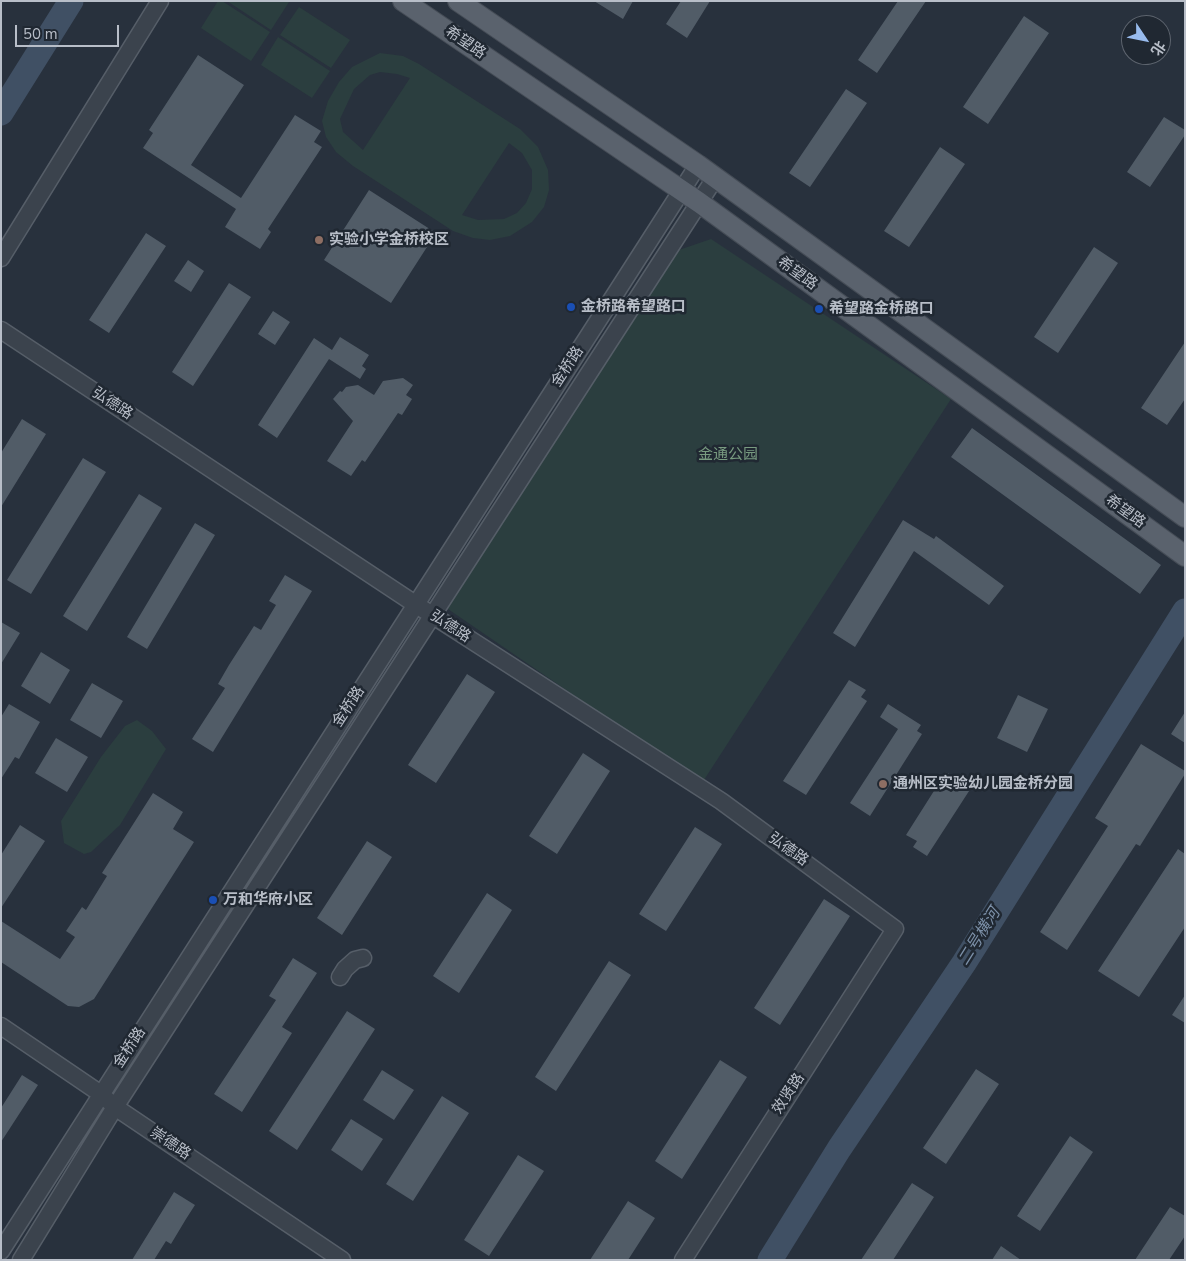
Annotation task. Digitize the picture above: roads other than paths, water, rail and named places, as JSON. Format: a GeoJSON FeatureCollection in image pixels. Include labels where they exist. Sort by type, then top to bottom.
{"type":"FeatureCollection","features":[{"type":"Feature","properties":{"kind":"main road","name":"希望路"},"geometry":{"type":"LineString","coordinates":[[403,1],[700,203],[1185,556]]}},
{"type":"Feature","properties":{"kind":"main road","name":"希望路"},"geometry":{"type":"LineString","coordinates":[[458,1],[698,164],[1185,517]]}},
{"type":"Feature","properties":{"kind":"street"},"geometry":{"type":"LineString","coordinates":[[1,258],[160,1]]}},
{"type":"Feature","properties":{"kind":"street","name":"金桥路"},"geometry":{"type":"LineString","coordinates":[[1,1251],[698,164]]}},
{"type":"Feature","properties":{"kind":"street","name":"金桥路"},"geometry":{"type":"LineString","coordinates":[[21,1260],[115,1107],[715,178]]}},
{"type":"Feature","properties":{"kind":"street","name":"弘德路"},"geometry":{"type":"LineString","coordinates":[[1,330],[415,604],[721,801],[895,929]]}},
{"type":"Feature","properties":{"kind":"street","name":"效贤路"},"geometry":{"type":"LineString","coordinates":[[683,1260],[895,929]]}},
{"type":"Feature","properties":{"kind":"street"},"geometry":{"type":"LineString","coordinates":[[340,977],[345,969],[355,960],[363,958]]}},
{"type":"Feature","properties":{"kind":"street","name":"崇德路"},"geometry":{"type":"LineString","coordinates":[[1,1026],[101,1094],[115,1107],[342,1260]]}},
{"type":"Feature","properties":{"kind":"waterway"},"geometry":{"type":"LineString","coordinates":[[1,113],[71,1]]}},
{"type":"Feature","properties":{"kind":"waterway","name":"二号横河"},"geometry":{"type":"LineString","coordinates":[[770,1260],[839,1149],[964,963],[1185,611]]}},
{"type":"Feature","properties":{"kind":"place","name":"实验小学金桥校区"},"geometry":{"type":"Point","coordinates":[319,240]}},
{"type":"Feature","properties":{"kind":"place","name":"金桥路希望路口"},"geometry":{"type":"Point","coordinates":[571,307]}},
{"type":"Feature","properties":{"kind":"place","name":"希望路金桥路口"},"geometry":{"type":"Point","coordinates":[819,309]}},
{"type":"Feature","properties":{"kind":"place","name":"通州区实验幼儿园金桥分园"},"geometry":{"type":"Point","coordinates":[883,784]}},
{"type":"Feature","properties":{"kind":"place","name":"万和华府小区"},"geometry":{"type":"Point","coordinates":[213,900]}},
{"type":"Feature","properties":{"kind":"park label","name":"金通公园"},"geometry":{"type":"Point","coordinates":[728,455]}}]}
